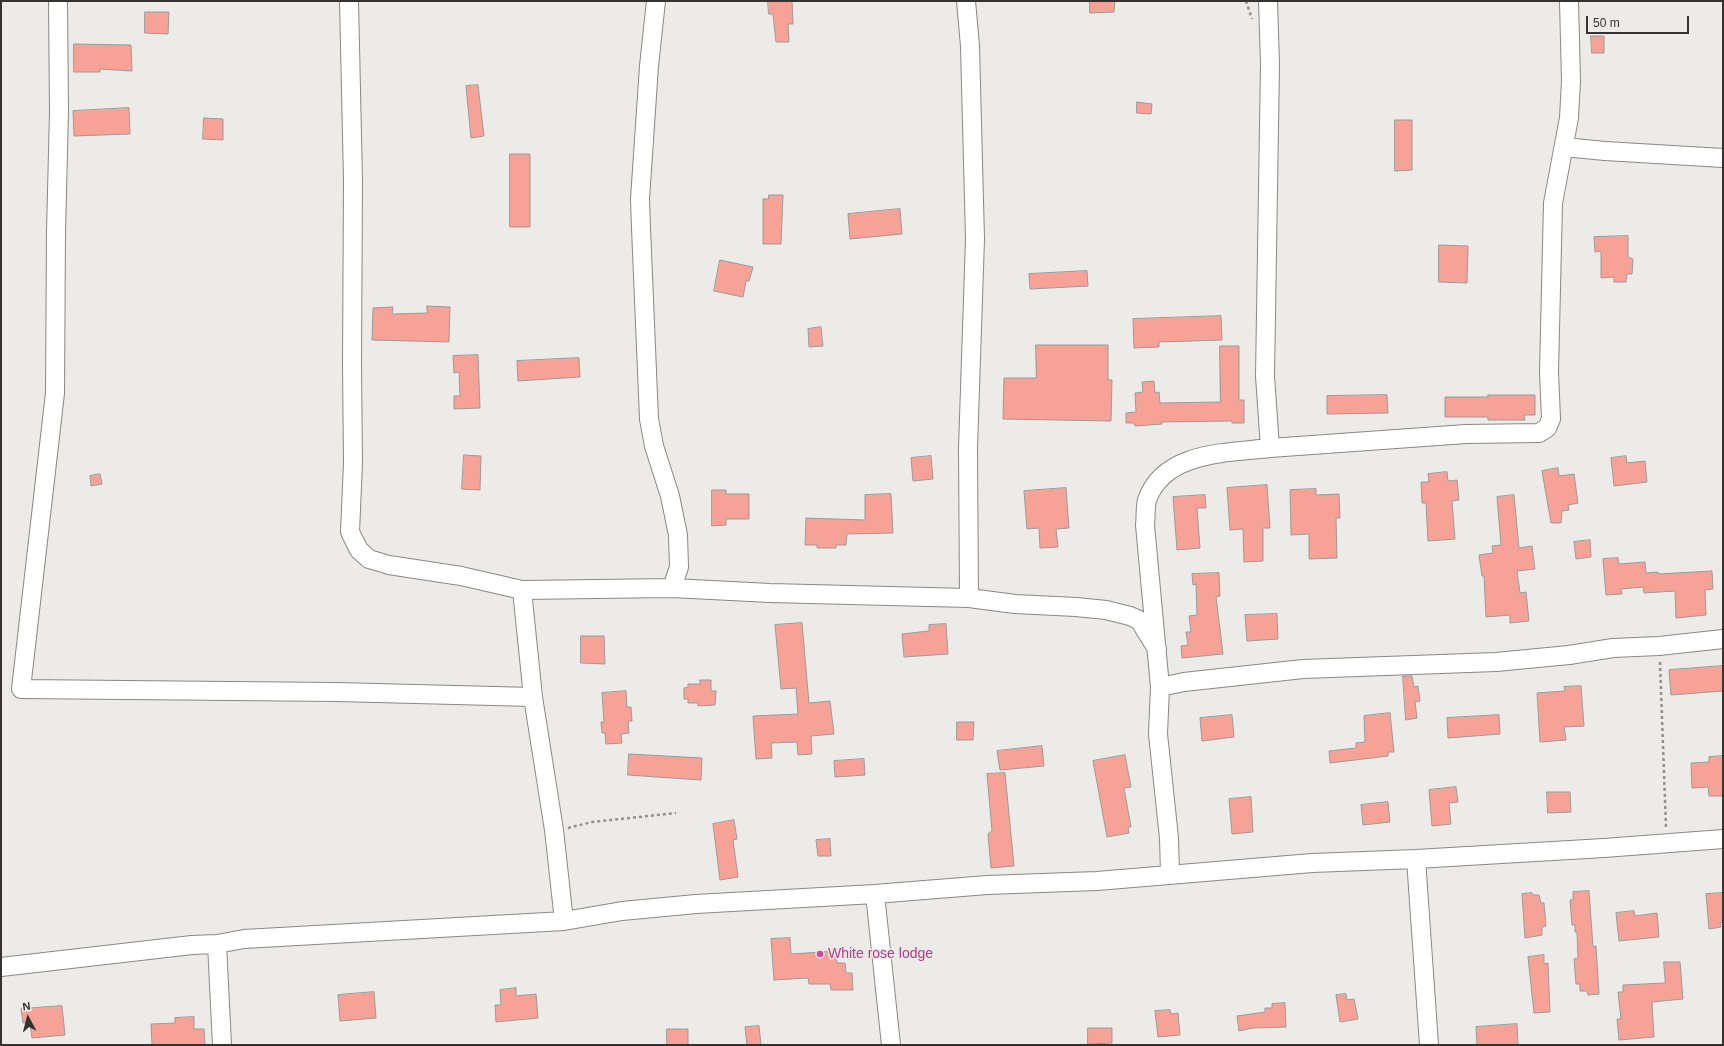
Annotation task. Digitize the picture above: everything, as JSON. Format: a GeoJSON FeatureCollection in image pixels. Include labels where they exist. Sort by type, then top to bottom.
{"type":"FeatureCollection","features":[{"type":"Feature","properties":{"kind":"street"},"geometry":{"type":"LineString","coordinates":[[58,1],[59,112],[56,232],[55,394],[21,689],[337,692],[533,697]]}},
{"type":"Feature","properties":{"kind":"street"},"geometry":{"type":"LineString","coordinates":[[349,1],[353,180],[353,463],[350,532],[359,550],[369,559],[389,565],[461,576],[522,590],[672,588],[770,593],[969,598],[1015,604],[1106,610],[1130,616],[1139,620],[1157,649]]}},
{"type":"Feature","properties":{"kind":"street"},"geometry":{"type":"LineString","coordinates":[[656,1],[649,66],[640,199],[649,419],[654,446],[670,496],[678,535],[679,567],[672,588]]}},
{"type":"Feature","properties":{"kind":"street"},"geometry":{"type":"LineString","coordinates":[[966,1],[970,46],[975,238],[968,448],[969,598]]}},
{"type":"Feature","properties":{"kind":"street"},"geometry":{"type":"LineString","coordinates":[[1268,1],[1270,71],[1265,376],[1270,448]]}},
{"type":"Feature","properties":{"kind":"street"},"geometry":{"type":"LineString","coordinates":[[1170,874],[1169,838],[1158,734],[1160,687],[1145,525],[1147,501],[1156,483],[1169,470],[1182,462],[1217,454],[1270,448],[1466,434],[1539,433],[1547,428],[1551,419],[1549,372],[1553,203],[1559,163],[1564,147],[1569,118],[1571,81],[1569,1]]}},
{"type":"Feature","properties":{"kind":"street"},"geometry":{"type":"LineString","coordinates":[[1564,147],[1723,158]]}},
{"type":"Feature","properties":{"kind":"street"},"geometry":{"type":"LineString","coordinates":[[522,590],[533,697],[554,830],[564,921]]}},
{"type":"Feature","properties":{"kind":"street"},"geometry":{"type":"LineString","coordinates":[[1160,687],[1220,678],[1303,669],[1496,662],[1569,655],[1613,648],[1659,646],[1723,639]]}},
{"type":"Feature","properties":{"kind":"street"},"geometry":{"type":"LineString","coordinates":[[1,967],[184,946],[217,944],[244,939],[564,921],[622,912],[696,904],[875,894],[987,885],[1097,881],[1312,863],[1416,859],[1723,839]]}},
{"type":"Feature","properties":{"kind":"street"},"geometry":{"type":"LineString","coordinates":[[1416,859],[1429,1045]]}},
{"type":"Feature","properties":{"kind":"street"},"geometry":{"type":"LineString","coordinates":[[875,894],[891,1045]]}},
{"type":"Feature","properties":{"kind":"street"},"geometry":{"type":"LineString","coordinates":[[217,944],[222,1045]]}},
{"type":"Feature","properties":{"kind":"path"},"geometry":{"type":"LineString","coordinates":[[1659,646],[1666,843]]}},
{"type":"Feature","properties":{"kind":"path"},"geometry":{"type":"LineString","coordinates":[[554,830],[592,822],[676,813]]}},
{"type":"Feature","properties":{"kind":"building"},"geometry":{"type":"Polygon","coordinates":[[[768,1],[792,1],[793,24],[788,24],[789,42],[776,42],[773,14],[769,14],[768,1]]]}},
{"type":"Feature","properties":{"kind":"building"},"geometry":{"type":"Polygon","coordinates":[[[1090,1],[1115,1],[1114,12],[1090,13],[1090,1]]]}},
{"type":"Feature","properties":{"kind":"building"},"geometry":{"type":"Polygon","coordinates":[[[145,12],[169,12],[168,34],[145,33],[145,12]]]}},
{"type":"Feature","properties":{"kind":"building"},"geometry":{"type":"Polygon","coordinates":[[[1591,36],[1604,36],[1604,53],[1592,53],[1591,36]]]}},
{"type":"Feature","properties":{"kind":"building"},"geometry":{"type":"Polygon","coordinates":[[[74,44],[131,45],[132,71],[100,69],[100,72],[74,72],[74,44]]]}},
{"type":"Feature","properties":{"kind":"building"},"geometry":{"type":"Polygon","coordinates":[[[478,85],[484,136],[471,138],[466,86],[478,85]]]}},
{"type":"Feature","properties":{"kind":"building"},"geometry":{"type":"Polygon","coordinates":[[[1137,102],[1152,104],[1151,114],[1137,113],[1137,102]]]}},
{"type":"Feature","properties":{"kind":"building"},"geometry":{"type":"Polygon","coordinates":[[[129,108],[130,134],[74,136],[73,111],[129,108]]]}},
{"type":"Feature","properties":{"kind":"building"},"geometry":{"type":"Polygon","coordinates":[[[204,118],[223,119],[223,140],[203,139],[204,118]]]}},
{"type":"Feature","properties":{"kind":"building"},"geometry":{"type":"Polygon","coordinates":[[[1395,120],[1412,120],[1412,170],[1395,171],[1395,120]]]}},
{"type":"Feature","properties":{"kind":"building"},"geometry":{"type":"Polygon","coordinates":[[[510,154],[530,154],[530,227],[510,227],[510,154]]]}},
{"type":"Feature","properties":{"kind":"building"},"geometry":{"type":"Polygon","coordinates":[[[769,195],[783,195],[781,244],[763,244],[763,199],[768,199],[769,195]]]}},
{"type":"Feature","properties":{"kind":"building"},"geometry":{"type":"Polygon","coordinates":[[[900,209],[902,234],[850,239],[848,214],[900,209]]]}},
{"type":"Feature","properties":{"kind":"building"},"geometry":{"type":"Polygon","coordinates":[[[1628,236],[1628,257],[1633,259],[1632,274],[1627,274],[1626,282],[1614,282],[1614,277],[1601,278],[1601,251],[1595,252],[1594,237],[1628,236]]]}},
{"type":"Feature","properties":{"kind":"building"},"geometry":{"type":"Polygon","coordinates":[[[1439,245],[1468,246],[1467,283],[1439,282],[1439,245]]]}},
{"type":"Feature","properties":{"kind":"building"},"geometry":{"type":"Polygon","coordinates":[[[720,260],[753,267],[749,281],[746,281],[743,297],[714,291],[720,260]]]}},
{"type":"Feature","properties":{"kind":"building"},"geometry":{"type":"Polygon","coordinates":[[[1087,271],[1088,286],[1030,289],[1029,274],[1087,271]]]}},
{"type":"Feature","properties":{"kind":"building"},"geometry":{"type":"Polygon","coordinates":[[[427,306],[450,307],[449,342],[372,340],[373,308],[393,307],[392,314],[427,313],[427,306]]]}},
{"type":"Feature","properties":{"kind":"building"},"geometry":{"type":"Polygon","coordinates":[[[1221,316],[1222,340],[1159,342],[1159,347],[1134,348],[1133,319],[1221,316]]]}},
{"type":"Feature","properties":{"kind":"building"},"geometry":{"type":"Polygon","coordinates":[[[821,327],[823,346],[809,347],[808,329],[821,327]]]}},
{"type":"Feature","properties":{"kind":"building"},"geometry":{"type":"Polygon","coordinates":[[[1036,345],[1108,345],[1108,380],[1112,380],[1111,421],[1003,419],[1004,378],[1036,378],[1036,345]]]}},
{"type":"Feature","properties":{"kind":"building"},"geometry":{"type":"Polygon","coordinates":[[[1220,346],[1239,346],[1239,400],[1244,400],[1244,423],[1232,423],[1232,421],[1161,422],[1162,424],[1135,426],[1134,423],[1126,423],[1126,413],[1136,412],[1135,393],[1143,392],[1142,382],[1154,381],[1155,393],[1159,392],[1160,403],[1220,402],[1220,346]]]}},
{"type":"Feature","properties":{"kind":"building"},"geometry":{"type":"Polygon","coordinates":[[[478,355],[480,408],[454,409],[454,396],[460,396],[459,372],[454,373],[453,356],[478,355]]]}},
{"type":"Feature","properties":{"kind":"building"},"geometry":{"type":"Polygon","coordinates":[[[579,358],[580,377],[518,381],[517,361],[579,358]]]}},
{"type":"Feature","properties":{"kind":"building"},"geometry":{"type":"Polygon","coordinates":[[[1387,395],[1388,413],[1327,414],[1327,396],[1387,395]]]}},
{"type":"Feature","properties":{"kind":"building"},"geometry":{"type":"Polygon","coordinates":[[[1488,395],[1535,395],[1535,415],[1524,415],[1525,420],[1488,420],[1488,417],[1445,417],[1445,397],[1488,397],[1488,395]]]}},
{"type":"Feature","properties":{"kind":"building"},"geometry":{"type":"Polygon","coordinates":[[[464,455],[481,456],[480,490],[462,489],[464,455]]]}},
{"type":"Feature","properties":{"kind":"building"},"geometry":{"type":"Polygon","coordinates":[[[931,456],[933,479],[913,481],[911,458],[931,456]]]}},
{"type":"Feature","properties":{"kind":"building"},"geometry":{"type":"Polygon","coordinates":[[[1626,456],[1627,463],[1645,461],[1647,482],[1614,486],[1611,458],[1626,456]]]}},
{"type":"Feature","properties":{"kind":"building"},"geometry":{"type":"Polygon","coordinates":[[[1558,468],[1559,476],[1574,474],[1578,503],[1568,505],[1569,510],[1562,511],[1561,523],[1551,523],[1542,471],[1558,468]]]}},
{"type":"Feature","properties":{"kind":"building"},"geometry":{"type":"Polygon","coordinates":[[[1447,472],[1448,481],[1457,480],[1459,500],[1452,501],[1455,539],[1428,541],[1426,503],[1422,503],[1421,482],[1429,482],[1428,474],[1447,472]]]}},
{"type":"Feature","properties":{"kind":"building"},"geometry":{"type":"Polygon","coordinates":[[[100,474],[102,484],[91,486],[90,476],[100,474]]]}},
{"type":"Feature","properties":{"kind":"building"},"geometry":{"type":"Polygon","coordinates":[[[1267,485],[1270,528],[1263,528],[1263,561],[1244,562],[1243,529],[1230,530],[1227,488],[1267,485]]]}},
{"type":"Feature","properties":{"kind":"building"},"geometry":{"type":"Polygon","coordinates":[[[1066,488],[1069,528],[1056,529],[1058,547],[1040,548],[1039,528],[1027,529],[1024,491],[1066,488]]]}},
{"type":"Feature","properties":{"kind":"building"},"geometry":{"type":"Polygon","coordinates":[[[1316,489],[1316,495],[1339,494],[1340,518],[1336,518],[1337,558],[1309,559],[1309,534],[1291,535],[1290,490],[1316,489]]]}},
{"type":"Feature","properties":{"kind":"building"},"geometry":{"type":"Polygon","coordinates":[[[712,490],[726,490],[726,494],[749,494],[749,519],[726,519],[726,525],[712,526],[712,490]]]}},
{"type":"Feature","properties":{"kind":"building"},"geometry":{"type":"Polygon","coordinates":[[[891,494],[893,533],[847,534],[846,545],[836,545],[836,548],[817,548],[817,545],[805,545],[806,518],[865,520],[865,495],[891,494]]]}},
{"type":"Feature","properties":{"kind":"building"},"geometry":{"type":"Polygon","coordinates":[[[1205,495],[1206,508],[1197,508],[1200,548],[1177,550],[1173,497],[1205,495]]]}},
{"type":"Feature","properties":{"kind":"building"},"geometry":{"type":"Polygon","coordinates":[[[1514,495],[1519,548],[1532,546],[1535,569],[1517,571],[1520,593],[1526,592],[1529,621],[1510,623],[1510,615],[1486,617],[1484,576],[1482,576],[1479,555],[1493,553],[1492,546],[1501,545],[1497,497],[1514,495]]]}},
{"type":"Feature","properties":{"kind":"building"},"geometry":{"type":"Polygon","coordinates":[[[1590,540],[1591,557],[1576,559],[1574,542],[1590,540]]]}},
{"type":"Feature","properties":{"kind":"building"},"geometry":{"type":"Polygon","coordinates":[[[1618,558],[1619,564],[1645,562],[1646,573],[1658,572],[1658,574],[1712,571],[1713,589],[1705,590],[1706,615],[1676,618],[1675,591],[1644,593],[1643,587],[1621,589],[1622,594],[1606,595],[1603,559],[1618,558]]]}},
{"type":"Feature","properties":{"kind":"building"},"geometry":{"type":"Polygon","coordinates":[[[1219,573],[1220,596],[1216,597],[1223,654],[1182,658],[1181,646],[1188,645],[1186,632],[1191,632],[1189,616],[1197,615],[1196,584],[1193,585],[1192,574],[1219,573]]]}},
{"type":"Feature","properties":{"kind":"building"},"geometry":{"type":"Polygon","coordinates":[[[1277,614],[1278,639],[1247,641],[1245,615],[1277,614]]]}},
{"type":"Feature","properties":{"kind":"building"},"geometry":{"type":"Polygon","coordinates":[[[802,623],[809,703],[830,701],[834,734],[811,736],[812,754],[798,755],[797,742],[771,743],[772,758],[756,759],[753,716],[798,714],[796,688],[781,689],[775,625],[802,623]]]}},
{"type":"Feature","properties":{"kind":"building"},"geometry":{"type":"Polygon","coordinates":[[[946,624],[948,654],[904,657],[902,634],[929,631],[929,625],[946,624]]]}},
{"type":"Feature","properties":{"kind":"building"},"geometry":{"type":"Polygon","coordinates":[[[581,636],[604,636],[605,664],[581,663],[581,636]]]}},
{"type":"Feature","properties":{"kind":"building"},"geometry":{"type":"Polygon","coordinates":[[[1723,666],[1723,691],[1671,695],[1669,670],[1723,666]]]}},
{"type":"Feature","properties":{"kind":"building"},"geometry":{"type":"Polygon","coordinates":[[[1403,676],[1412,676],[1414,687],[1418,686],[1420,701],[1415,702],[1417,718],[1406,720],[1403,676]]]}},
{"type":"Feature","properties":{"kind":"building"},"geometry":{"type":"Polygon","coordinates":[[[700,680],[711,680],[711,691],[716,691],[715,705],[698,706],[698,703],[688,703],[688,699],[684,699],[684,688],[688,687],[688,684],[700,684],[700,680]]]}},
{"type":"Feature","properties":{"kind":"building"},"geometry":{"type":"Polygon","coordinates":[[[1581,686],[1584,726],[1564,727],[1566,740],[1540,742],[1537,693],[1565,691],[1564,687],[1581,686]]]}},
{"type":"Feature","properties":{"kind":"building"},"geometry":{"type":"Polygon","coordinates":[[[626,691],[627,707],[631,707],[632,721],[628,721],[629,733],[621,734],[622,743],[606,744],[605,733],[602,733],[601,722],[604,722],[602,693],[626,691]]]}},
{"type":"Feature","properties":{"kind":"building"},"geometry":{"type":"Polygon","coordinates":[[[1390,713],[1394,752],[1388,752],[1388,756],[1330,763],[1329,751],[1356,748],[1356,743],[1365,742],[1364,716],[1390,713]]]}},
{"type":"Feature","properties":{"kind":"building"},"geometry":{"type":"Polygon","coordinates":[[[1232,715],[1234,737],[1202,741],[1200,718],[1232,715]]]}},
{"type":"Feature","properties":{"kind":"building"},"geometry":{"type":"Polygon","coordinates":[[[1499,715],[1500,734],[1448,738],[1447,718],[1499,715]]]}},
{"type":"Feature","properties":{"kind":"building"},"geometry":{"type":"Polygon","coordinates":[[[957,722],[974,722],[973,740],[957,740],[957,722]]]}},
{"type":"Feature","properties":{"kind":"building"},"geometry":{"type":"Polygon","coordinates":[[[1042,746],[1044,766],[1000,770],[997,751],[1042,746]]]}},
{"type":"Feature","properties":{"kind":"building"},"geometry":{"type":"Polygon","coordinates":[[[629,754],[702,758],[701,780],[628,775],[629,754]]]}},
{"type":"Feature","properties":{"kind":"building"},"geometry":{"type":"Polygon","coordinates":[[[1125,755],[1131,787],[1124,788],[1131,827],[1128,827],[1129,833],[1107,837],[1093,761],[1125,755]]]}},
{"type":"Feature","properties":{"kind":"building"},"geometry":{"type":"Polygon","coordinates":[[[1723,756],[1723,796],[1709,796],[1708,787],[1692,788],[1691,763],[1709,762],[1709,757],[1723,756]]]}},
{"type":"Feature","properties":{"kind":"building"},"geometry":{"type":"Polygon","coordinates":[[[864,759],[865,775],[835,777],[834,761],[864,759]]]}},
{"type":"Feature","properties":{"kind":"building"},"geometry":{"type":"Polygon","coordinates":[[[1005,773],[1014,866],[991,868],[988,834],[992,831],[987,774],[1005,773]]]}},
{"type":"Feature","properties":{"kind":"building"},"geometry":{"type":"Polygon","coordinates":[[[1456,787],[1458,802],[1449,803],[1451,824],[1432,826],[1429,790],[1456,787]]]}},
{"type":"Feature","properties":{"kind":"building"},"geometry":{"type":"Polygon","coordinates":[[[1547,792],[1570,792],[1571,812],[1548,813],[1547,792]]]}},
{"type":"Feature","properties":{"kind":"building"},"geometry":{"type":"Polygon","coordinates":[[[1251,797],[1253,832],[1232,834],[1229,799],[1251,797]]]}},
{"type":"Feature","properties":{"kind":"building"},"geometry":{"type":"Polygon","coordinates":[[[1388,802],[1390,822],[1363,825],[1361,805],[1388,802]]]}},
{"type":"Feature","properties":{"kind":"building"},"geometry":{"type":"Polygon","coordinates":[[[734,820],[737,839],[733,840],[738,877],[720,880],[713,824],[734,820]]]}},
{"type":"Feature","properties":{"kind":"building"},"geometry":{"type":"Polygon","coordinates":[[[830,839],[831,856],[818,856],[816,840],[830,839]]]}},
{"type":"Feature","properties":{"kind":"building"},"geometry":{"type":"Polygon","coordinates":[[[1589,891],[1593,947],[1596,946],[1599,994],[1588,995],[1587,991],[1580,991],[1580,984],[1576,984],[1574,959],[1578,958],[1577,932],[1575,932],[1575,925],[1572,925],[1570,900],[1573,900],[1573,892],[1589,891]]]}},
{"type":"Feature","properties":{"kind":"building"},"geometry":{"type":"Polygon","coordinates":[[[1532,893],[1533,895],[1539,895],[1541,903],[1544,903],[1546,926],[1542,927],[1542,935],[1525,938],[1522,894],[1532,893]]]}},
{"type":"Feature","properties":{"kind":"building"},"geometry":{"type":"Polygon","coordinates":[[[1723,893],[1723,922],[1720,923],[1721,927],[1709,929],[1706,894],[1723,893]]]}},
{"type":"Feature","properties":{"kind":"building"},"geometry":{"type":"Polygon","coordinates":[[[1634,911],[1635,916],[1657,913],[1659,937],[1619,941],[1616,913],[1634,911]]]}},
{"type":"Feature","properties":{"kind":"building"},"geometry":{"type":"Polygon","coordinates":[[[790,938],[791,954],[836,951],[837,963],[845,963],[846,973],[852,973],[853,990],[831,990],[830,984],[809,984],[808,978],[774,980],[771,939],[790,938]]]}},
{"type":"Feature","properties":{"kind":"building"},"geometry":{"type":"Polygon","coordinates":[[[1544,955],[1544,964],[1548,963],[1550,1012],[1534,1013],[1528,957],[1544,955]]]}},
{"type":"Feature","properties":{"kind":"building"},"geometry":{"type":"Polygon","coordinates":[[[1664,962],[1680,962],[1683,999],[1652,1002],[1654,1037],[1619,1040],[1617,1019],[1621,1019],[1618,992],[1623,992],[1623,985],[1665,983],[1664,962]]]}},
{"type":"Feature","properties":{"kind":"building"},"geometry":{"type":"Polygon","coordinates":[[[516,988],[516,996],[536,994],[538,1018],[496,1022],[495,1005],[501,1005],[500,990],[516,988]]]}},
{"type":"Feature","properties":{"kind":"building"},"geometry":{"type":"Polygon","coordinates":[[[374,992],[376,1018],[340,1021],[338,995],[374,992]]]}},
{"type":"Feature","properties":{"kind":"building"},"geometry":{"type":"Polygon","coordinates":[[[1346,994],[1347,1000],[1354,999],[1358,1019],[1340,1022],[1336,995],[1346,994]]]}},
{"type":"Feature","properties":{"kind":"building"},"geometry":{"type":"Polygon","coordinates":[[[1285,1003],[1286,1027],[1253,1028],[1239,1031],[1237,1016],[1265,1012],[1265,1008],[1272,1008],[1272,1004],[1285,1003]]]}},
{"type":"Feature","properties":{"kind":"building"},"geometry":{"type":"Polygon","coordinates":[[[62,1006],[65,1035],[32,1038],[30,1023],[23,1023],[21,1009],[62,1006]]]}},
{"type":"Feature","properties":{"kind":"building"},"geometry":{"type":"Polygon","coordinates":[[[1170,1010],[1171,1014],[1178,1013],[1180,1035],[1158,1037],[1155,1011],[1170,1010]]]}},
{"type":"Feature","properties":{"kind":"building"},"geometry":{"type":"Polygon","coordinates":[[[194,1017],[194,1029],[204,1029],[205,1045],[152,1045],[151,1024],[175,1023],[175,1018],[194,1017]]]}},
{"type":"Feature","properties":{"kind":"building"},"geometry":{"type":"Polygon","coordinates":[[[1517,1024],[1518,1045],[1477,1045],[1476,1027],[1517,1024]]]}},
{"type":"Feature","properties":{"kind":"building"},"geometry":{"type":"Polygon","coordinates":[[[759,1026],[761,1045],[747,1045],[745,1027],[759,1026]]]}},
{"type":"Feature","properties":{"kind":"building"},"geometry":{"type":"Polygon","coordinates":[[[1088,1028],[1112,1028],[1112,1043],[1088,1044],[1088,1028]]]}},
{"type":"Feature","properties":{"kind":"building"},"geometry":{"type":"Polygon","coordinates":[[[667,1029],[688,1029],[688,1045],[667,1045],[667,1029]]]}},
{"type":"Feature","properties":{"kind":"place","name":"White rose lodge"},"geometry":{"type":"Point","coordinates":[820,954]}}]}
